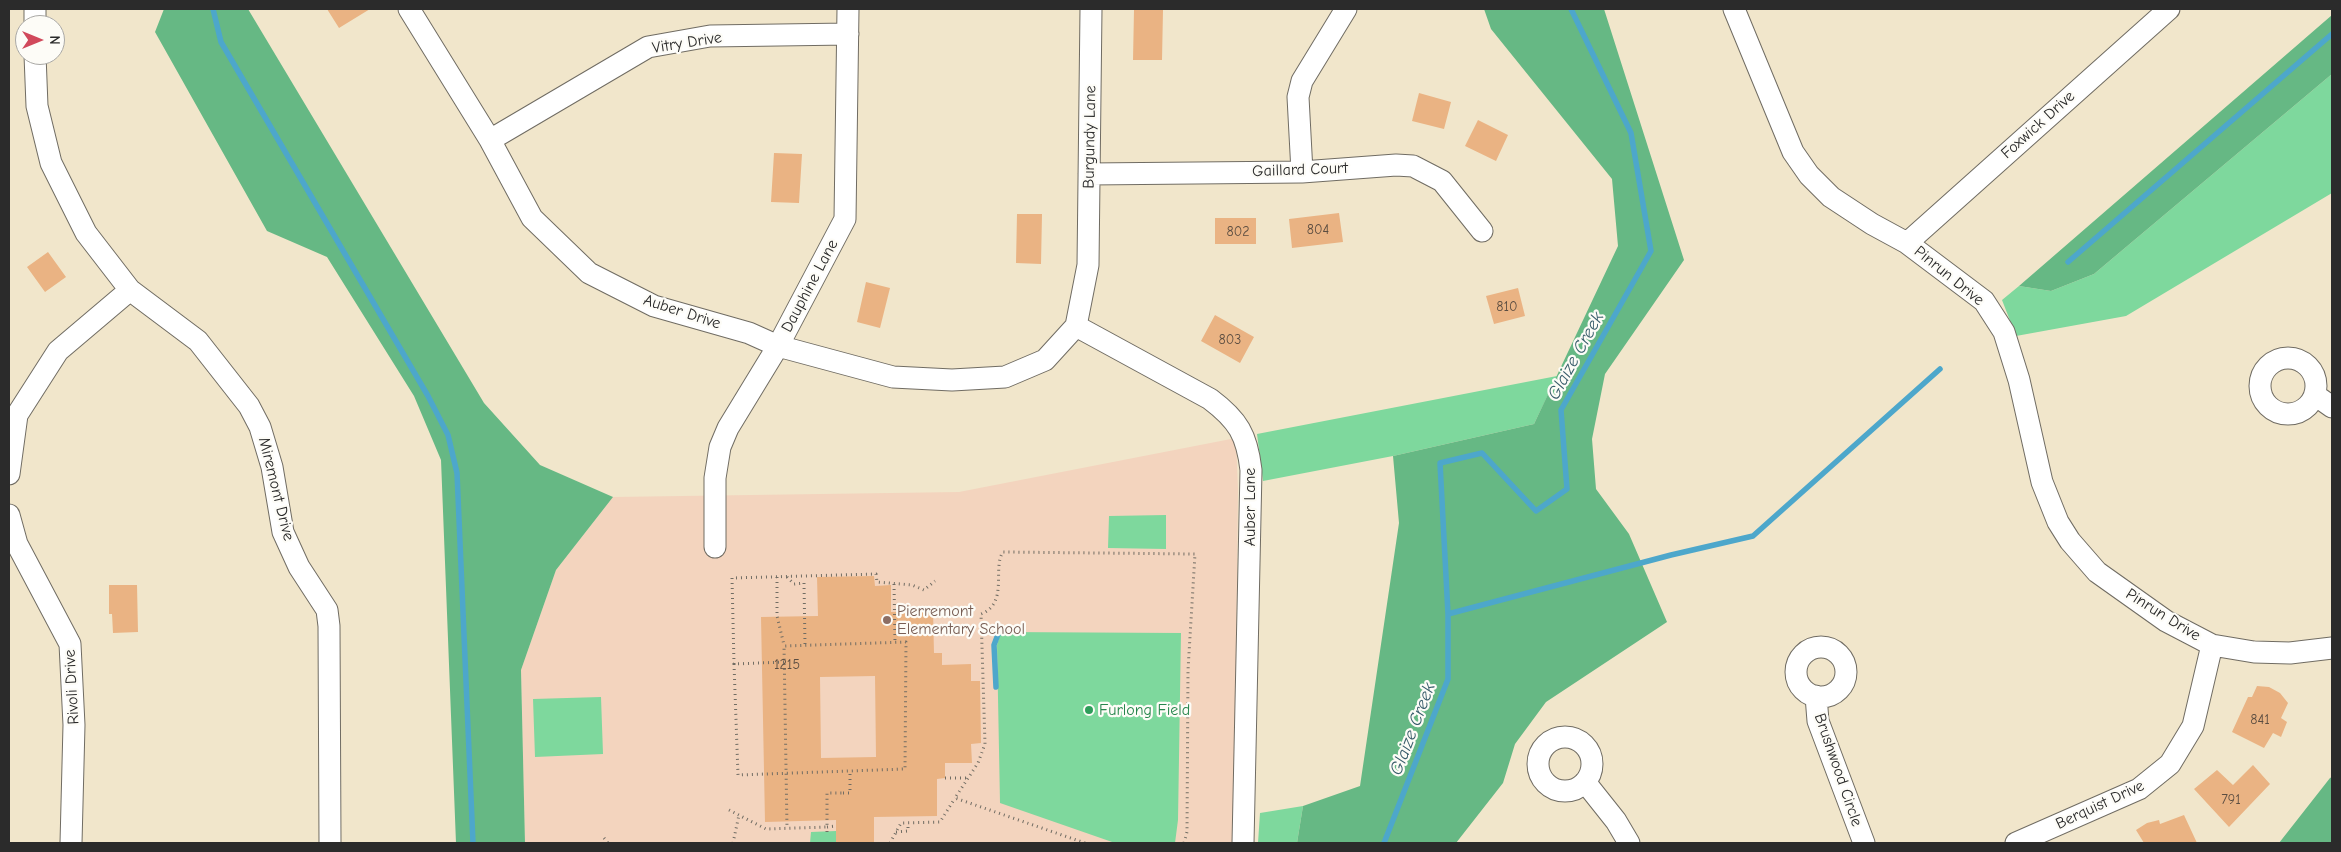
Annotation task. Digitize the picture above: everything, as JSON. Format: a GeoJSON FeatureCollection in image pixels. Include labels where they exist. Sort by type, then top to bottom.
{"type":"FeatureCollection","features":[{"type":"Feature","properties":{"kind":"street","name":"Auber Drive"},"geometry":{"type":"LineString","coordinates":[[409,9],[490,140],[532,218],[589,274],[654,306],[749,333],[778,346],[893,377],[952,380],[1005,377],[1045,360],[1076,326]]}},
{"type":"Feature","properties":{"kind":"street","name":"Dauphine Lane"},"geometry":{"type":"LineString","coordinates":[[715,548],[715,478],[720,447],[731,422],[778,346],[845,220],[848,9]]}},
{"type":"Feature","properties":{"kind":"street","name":"Burgundy Lane"},"geometry":{"type":"LineString","coordinates":[[1076,326],[1088,265],[1092,9]]}},
{"type":"Feature","properties":{"kind":"street"},"geometry":{"type":"LineString","coordinates":[[1302,172],[1298,97],[1302,81],[1346,9]]}},
{"type":"Feature","properties":{"kind":"street","name":"Pinrun Drive"},"geometry":{"type":"LineString","coordinates":[[1734,9],[1794,152],[1809,175],[1831,197],[1872,224],[1907,243],[1984,301],[2004,332],[2019,380],[2042,482],[2058,522],[2074,546],[2097,572],[2142,605],[2166,621],[2212,645]]}},
{"type":"Feature","properties":{"kind":"street","name":"Foxwick Drive"},"geometry":{"type":"LineString","coordinates":[[1907,243],[2169,9]]}},
{"type":"Feature","properties":{"kind":"street","name":"Vitry Drive"},"geometry":{"type":"LineString","coordinates":[[490,140],[648,47],[710,36],[848,34]]}},
{"type":"Feature","properties":{"kind":"street","name":"Miremont Drive"},"geometry":{"type":"LineString","coordinates":[[35,65],[36,106],[51,163],[86,233],[130,290],[198,341],[249,406],[260,427],[272,468],[283,532],[299,567],[327,610],[329,626],[330,843]]}},
{"type":"Feature","properties":{"kind":"street","name":"Gaillard Court"},"geometry":{"type":"LineString","coordinates":[[1089,174],[1302,172],[1396,165],[1413,166],[1442,181],[1482,231]]}},
{"type":"Feature","properties":{"kind":"street"},"geometry":{"type":"LineString","coordinates":[[9,474],[17,415],[58,351],[130,290]]}},
{"type":"Feature","properties":{"kind":"street","name":"Auber Lane"},"geometry":{"type":"LineString","coordinates":[[1076,326],[1210,399],[1230,414],[1242,431],[1249,449],[1251,470],[1243,843]]}},
{"type":"Feature","properties":{"kind":"street"},"geometry":{"type":"LineString","coordinates":[[2315,394],[2332,407]]}},
{"type":"Feature","properties":{"kind":"street","name":"Rivoli Drive"},"geometry":{"type":"LineString","coordinates":[[9,515],[17,544],[70,644],[74,725],[71,843]]}},
{"type":"Feature","properties":{"kind":"street"},"geometry":{"type":"LineString","coordinates":[[2212,645],[2254,652],[2290,653],[2332,648]]}},
{"type":"Feature","properties":{"kind":"street","name":"Berquist Drive"},"geometry":{"type":"LineString","coordinates":[[2016,843],[2139,789],[2170,764],[2193,726],[2212,645]]}},
{"type":"Feature","properties":{"kind":"street","name":"Brushwood Circle"},"geometry":{"type":"LineString","coordinates":[[1816,696],[1818,721],[1864,843]]}},
{"type":"Feature","properties":{"kind":"street"},"geometry":{"type":"LineString","coordinates":[[1585,782],[1616,821],[1629,843]]}},
{"type":"Feature","properties":{"kind":"path"},"geometry":{"type":"LineString","coordinates":[[890,843],[901,823],[940,822],[978,763],[985,744],[981,614],[991,608],[996,596],[1000,582],[1000,556],[1003,552],[1195,554],[1188,670],[1187,832],[1184,843]]}},
{"type":"Feature","properties":{"kind":"path"},"geometry":{"type":"LineString","coordinates":[[784,646],[906,642],[905,769],[738,775],[732,578],[876,574],[877,582],[912,585],[924,590],[935,580]]}},
{"type":"Feature","properties":{"kind":"path"},"geometry":{"type":"LineString","coordinates":[[776,577],[778,616],[784,646],[787,828]]}},
{"type":"Feature","properties":{"kind":"path"},"geometry":{"type":"LineString","coordinates":[[787,577],[794,584],[804,583],[805,645]]}},
{"type":"Feature","properties":{"kind":"path"},"geometry":{"type":"LineString","coordinates":[[894,584],[895,642]]}},
{"type":"Feature","properties":{"kind":"path"},"geometry":{"type":"LineString","coordinates":[[734,664],[784,662]]}},
{"type":"Feature","properties":{"kind":"path"},"geometry":{"type":"LineString","coordinates":[[827,832],[827,793],[850,793],[850,771]]}},
{"type":"Feature","properties":{"kind":"path"},"geometry":{"type":"LineString","coordinates":[[945,778],[968,778]]}},
{"type":"Feature","properties":{"kind":"path"},"geometry":{"type":"LineString","coordinates":[[955,798],[1086,843]]}},
{"type":"Feature","properties":{"kind":"path"},"geometry":{"type":"LineString","coordinates":[[729,810],[766,829],[836,826]]}},
{"type":"Feature","properties":{"kind":"path"},"geometry":{"type":"LineString","coordinates":[[733,843],[739,815]]}},
{"type":"Feature","properties":{"kind":"path"},"geometry":{"type":"LineString","coordinates":[[896,832],[908,831],[908,823]]}},
{"type":"Feature","properties":{"kind":"path"},"geometry":{"type":"LineString","coordinates":[[604,838],[608,843]]}},
{"type":"Feature","properties":{"kind":"shaded area","name":"Pierremont Elementary School"},"geometry":{"type":"Polygon","coordinates":[[[1236,438],[1238,489],[1234,843],[525,843],[521,670],[556,570],[613,497],[959,492],[1236,438]]]}},
{"type":"Feature","properties":{"kind":"green space"},"geometry":{"type":"Polygon","coordinates":[[[164,9],[248,9],[484,403],[540,465],[613,497],[556,570],[521,670],[525,843],[456,843],[441,460],[414,396],[327,257],[267,231],[155,32],[164,9]]]}},
{"type":"Feature","properties":{"kind":"green space"},"geometry":{"type":"Polygon","coordinates":[[[1484,9],[1604,9],[1684,260],[1605,374],[1592,439],[1596,489],[1629,534],[1667,622],[1546,702],[1515,744],[1503,783],[1456,843],[1297,843],[1303,806],[1360,786],[1399,523],[1393,456],[1534,424],[1618,246],[1612,179],[1491,29],[1484,9]]]}},
{"type":"Feature","properties":{"kind":"green space"},"geometry":{"type":"Polygon","coordinates":[[[2332,15],[2332,74],[2094,274],[2051,291],[2019,286],[2332,15]]]}},
{"type":"Feature","properties":{"kind":"green space"},"geometry":{"type":"Polygon","coordinates":[[[2332,74],[2332,193],[2126,316],[2016,336],[2002,300],[2019,286],[2051,291],[2094,274],[2332,74]]]}},
{"type":"Feature","properties":{"kind":"green space"},"geometry":{"type":"Polygon","coordinates":[[[1557,376],[1534,424],[1393,456],[1263,481],[1257,434],[1557,376]]]}},
{"type":"Feature","properties":{"kind":"green space"},"geometry":{"type":"Polygon","coordinates":[[[1166,515],[1166,549],[1108,548],[1109,516],[1166,515]]]}},
{"type":"Feature","properties":{"kind":"green space","name":"Furlong Field"},"geometry":{"type":"Polygon","coordinates":[[[1001,632],[1181,633],[1178,820],[1175,843],[1115,843],[1000,803],[997,645],[1001,632]]]}},
{"type":"Feature","properties":{"kind":"green space"},"geometry":{"type":"Polygon","coordinates":[[[601,697],[603,754],[535,757],[533,699],[601,697]]]}},
{"type":"Feature","properties":{"kind":"green space"},"geometry":{"type":"Polygon","coordinates":[[[2332,777],[2332,843],[2279,843],[2330,778],[2332,777]]]}},
{"type":"Feature","properties":{"kind":"green space"},"geometry":{"type":"Polygon","coordinates":[[[1303,806],[1297,843],[1258,843],[1260,813],[1303,806]]]}},
{"type":"Feature","properties":{"kind":"green space"},"geometry":{"type":"Polygon","coordinates":[[[836,831],[836,843],[810,843],[811,832],[836,831]]]}},
{"type":"Feature","properties":{"kind":"building"},"geometry":{"type":"Polygon","coordinates":[[[327,9],[370,9],[339,28],[327,9]]]}},
{"type":"Feature","properties":{"kind":"building"},"geometry":{"type":"Polygon","coordinates":[[[1134,10],[1163,10],[1162,60],[1133,60],[1134,10]]]}},
{"type":"Feature","properties":{"kind":"building"},"geometry":{"type":"Polygon","coordinates":[[[1419,93],[1451,102],[1444,129],[1412,121],[1419,93]]]}},
{"type":"Feature","properties":{"kind":"building"},"geometry":{"type":"Polygon","coordinates":[[[1478,120],[1508,135],[1496,161],[1465,146],[1478,120]]]}},
{"type":"Feature","properties":{"kind":"building"},"geometry":{"type":"Polygon","coordinates":[[[774,153],[802,154],[799,203],[771,202],[774,153]]]}},
{"type":"Feature","properties":{"kind":"building"},"geometry":{"type":"Polygon","coordinates":[[[1339,213],[1343,242],[1292,248],[1289,219],[1339,213]]]}},
{"type":"Feature","properties":{"kind":"building"},"geometry":{"type":"Polygon","coordinates":[[[1017,214],[1042,214],[1041,264],[1016,263],[1017,214]]]}},
{"type":"Feature","properties":{"kind":"building"},"geometry":{"type":"Polygon","coordinates":[[[1215,218],[1256,218],[1256,244],[1215,244],[1215,218]]]}},
{"type":"Feature","properties":{"kind":"building"},"geometry":{"type":"Polygon","coordinates":[[[48,252],[66,277],[45,292],[27,267],[48,252]]]}},
{"type":"Feature","properties":{"kind":"building"},"geometry":{"type":"Polygon","coordinates":[[[866,282],[890,288],[880,328],[857,322],[866,282]]]}},
{"type":"Feature","properties":{"kind":"building"},"geometry":{"type":"Polygon","coordinates":[[[1518,288],[1525,316],[1494,324],[1486,296],[1518,288]]]}},
{"type":"Feature","properties":{"kind":"building"},"geometry":{"type":"Polygon","coordinates":[[[1215,315],[1254,337],[1240,363],[1201,341],[1215,315]]]}},
{"type":"Feature","properties":{"kind":"building"},"geometry":{"type":"Polygon","coordinates":[[[874,576],[875,586],[891,585],[891,612],[933,611],[934,653],[942,653],[942,665],[971,664],[971,681],[980,681],[981,743],[971,744],[972,763],[945,763],[945,778],[937,779],[937,816],[874,817],[874,843],[836,843],[836,820],[765,822],[761,617],[818,616],[817,577],[874,576]],[[875,676],[820,677],[821,758],[876,757],[875,676]]]}},
{"type":"Feature","properties":{"kind":"building"},"geometry":{"type":"Polygon","coordinates":[[[109,585],[137,585],[138,632],[113,633],[112,614],[109,614],[109,585]]]}},
{"type":"Feature","properties":{"kind":"building"},"geometry":{"type":"Polygon","coordinates":[[[2257,686],[2269,687],[2280,693],[2288,703],[2281,718],[2287,722],[2281,737],[2273,733],[2264,748],[2232,732],[2248,697],[2252,697],[2257,686]]]}},
{"type":"Feature","properties":{"kind":"building"},"geometry":{"type":"Polygon","coordinates":[[[2253,765],[2270,784],[2229,827],[2194,789],[2217,770],[2233,785],[2253,765]]]}},
{"type":"Feature","properties":{"kind":"building"},"geometry":{"type":"Polygon","coordinates":[[[2184,815],[2197,843],[2144,843],[2136,830],[2147,823],[2159,820],[2160,824],[2184,815]]]}},
{"type":"Feature","properties":{"kind":"waterway"},"geometry":{"type":"LineString","coordinates":[[213,9],[221,42],[428,396],[448,435],[457,473],[473,843]]}},
{"type":"Feature","properties":{"kind":"waterway","name":"Glaize Creek"},"geometry":{"type":"LineString","coordinates":[[1384,843],[1448,679],[1448,614],[1440,463],[1482,453],[1536,511],[1567,489],[1561,410],[1651,251],[1631,133],[1571,9]]}},
{"type":"Feature","properties":{"kind":"waterway"},"geometry":{"type":"LineString","coordinates":[[2068,262],[2332,34]]}},
{"type":"Feature","properties":{"kind":"waterway"},"geometry":{"type":"LineString","coordinates":[[1448,614],[1671,555],[1753,536],[1940,369]]}},
{"type":"Feature","properties":{"kind":"waterway"},"geometry":{"type":"LineString","coordinates":[[996,687],[994,645],[1000,629]]}},
{"type":"Feature","properties":{"kind":"place","name":"Pierremont Elementary School"},"geometry":{"type":"Point","coordinates":[887,620]}},
{"type":"Feature","properties":{"kind":"place","name":"Furlong Field"},"geometry":{"type":"Point","coordinates":[1089,710]}}]}
